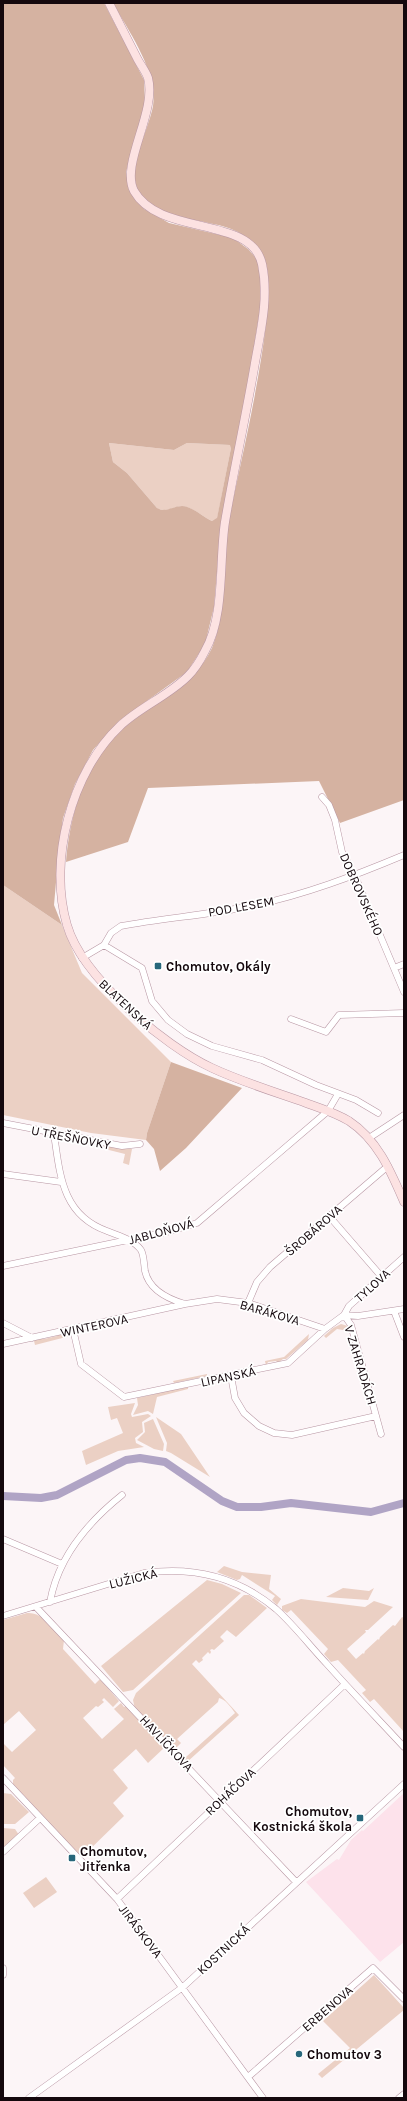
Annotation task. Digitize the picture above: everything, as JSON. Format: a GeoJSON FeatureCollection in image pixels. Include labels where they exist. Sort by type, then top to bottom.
{"type":"FeatureCollection","features":[{"type":"Feature","properties":{"kind":"street","name":"BLATENSKÁ"},"geometry":{"type":"LineString","coordinates":[[109,3],[148,79],[149,104],[130,173],[133,189],[147,206],[170,219],[235,234],[251,246],[261,258],[264,276],[264,310],[245,426],[224,526],[218,608],[208,646],[190,674],[122,724],[96,752],[79,785],[66,826],[63,849],[61,899],[68,930],[82,958],[102,983],[128,1009],[178,1048],[211,1068],[328,1111],[348,1120],[369,1138],[388,1166],[404,1202]]}},
{"type":"Feature","properties":{"kind":"street","name":"DOBROVSKÉHO"},"geometry":{"type":"LineString","coordinates":[[322,797],[329,805],[335,820],[342,852],[355,876],[404,992]]}},
{"type":"Feature","properties":{"kind":"street","name":"POD LESEM"},"geometry":{"type":"LineString","coordinates":[[82,958],[104,945],[111,933],[121,926],[250,906],[306,893],[355,876],[404,855]]}},
{"type":"Feature","properties":{"kind":"street"},"geometry":{"type":"LineString","coordinates":[[104,945],[142,968],[152,1001],[168,1020],[187,1034],[212,1046],[262,1060],[338,1094],[356,1100],[378,1113]]}},
{"type":"Feature","properties":{"kind":"street"},"geometry":{"type":"LineString","coordinates":[[394,968],[404,964]]}},
{"type":"Feature","properties":{"kind":"street"},"geometry":{"type":"LineString","coordinates":[[290,1020],[326,1032],[339,1015],[404,1013]]}},
{"type":"Feature","properties":{"kind":"street","name":"JABLOŇOVÁ"},"geometry":{"type":"LineString","coordinates":[[3,1266],[130,1240],[197,1223],[328,1111],[338,1094]]}},
{"type":"Feature","properties":{"kind":"street"},"geometry":{"type":"LineString","coordinates":[[369,1138],[404,1116]]}},
{"type":"Feature","properties":{"kind":"street","name":"U TŘEŠŇOVKY"},"geometry":{"type":"LineString","coordinates":[[3,1123],[122,1146],[140,1144]]}},
{"type":"Feature","properties":{"kind":"street"},"geometry":{"type":"LineString","coordinates":[[54,1134],[61,1182],[64,1192],[81,1217],[102,1230],[130,1240]]}},
{"type":"Feature","properties":{"kind":"street","name":"ŠROBÁROVA"},"geometry":{"type":"LineString","coordinates":[[248,1303],[257,1282],[266,1272],[388,1166]]}},
{"type":"Feature","properties":{"kind":"street"},"geometry":{"type":"LineString","coordinates":[[3,1174],[61,1182]]}},
{"type":"Feature","properties":{"kind":"street"},"geometry":{"type":"LineString","coordinates":[[329,1216],[381,1276]]}},
{"type":"Feature","properties":{"kind":"street","name":"BARÁKOVA"},"geometry":{"type":"LineString","coordinates":[[130,1240],[141,1251],[147,1277],[155,1288],[166,1298],[185,1304],[217,1299],[248,1303],[325,1329]]}},
{"type":"Feature","properties":{"kind":"street","name":"TYLOVA"},"geometry":{"type":"LineString","coordinates":[[344,1315],[349,1306],[404,1257]]}},
{"type":"Feature","properties":{"kind":"street","name":"WINTEROVA"},"geometry":{"type":"LineString","coordinates":[[3,1344],[73,1330],[185,1304]]}},
{"type":"Feature","properties":{"kind":"street"},"geometry":{"type":"LineString","coordinates":[[344,1315],[358,1316],[404,1309]]}},
{"type":"Feature","properties":{"kind":"street"},"geometry":{"type":"LineString","coordinates":[[394,1311],[404,1337]]}},
{"type":"Feature","properties":{"kind":"street","name":"LIPANSKÁ"},"geometry":{"type":"LineString","coordinates":[[73,1330],[81,1364],[124,1397],[288,1363],[325,1329],[344,1315]]}},
{"type":"Feature","properties":{"kind":"street","name":"V ZAHRADÁCH"},"geometry":{"type":"LineString","coordinates":[[344,1315],[351,1325],[381,1434]]}},
{"type":"Feature","properties":{"kind":"street"},"geometry":{"type":"LineString","coordinates":[[3,1323],[32,1338]]}},
{"type":"Feature","properties":{"kind":"street","name":"V ZAHRADÁCH"},"geometry":{"type":"LineString","coordinates":[[231,1376],[235,1398],[244,1413],[259,1426],[274,1433],[292,1435],[376,1416]]}},
{"type":"Feature","properties":{"kind":"street"},"geometry":{"type":"LineString","coordinates":[[50,1602],[53,1586],[62,1564],[83,1532],[104,1509],[122,1495]]}},
{"type":"Feature","properties":{"kind":"street"},"geometry":{"type":"LineString","coordinates":[[3,1539],[62,1564]]}},
{"type":"Feature","properties":{"kind":"street","name":"LUŽICKÁ"},"geometry":{"type":"LineString","coordinates":[[3,1616],[144,1573],[166,1570],[199,1572],[213,1576],[249,1589],[277,1610],[404,1747]]}},
{"type":"Feature","properties":{"kind":"street","name":"HAVLÍČKOVA"},"geometry":{"type":"LineString","coordinates":[[36,1607],[296,1882]]}},
{"type":"Feature","properties":{"kind":"street","name":"ROHÁČOVA"},"geometry":{"type":"LineString","coordinates":[[117,1900],[220,1800],[345,1684]]}},
{"type":"Feature","properties":{"kind":"street","name":"JIRÁSKOVA"},"geometry":{"type":"LineString","coordinates":[[3,1778],[117,1900],[183,1987],[263,2098]]}},
{"type":"Feature","properties":{"kind":"street","name":"KOSTNICKÁ"},"geometry":{"type":"LineString","coordinates":[[29,2098],[183,1987],[404,1784]]}},
{"type":"Feature","properties":{"kind":"street"},"geometry":{"type":"LineString","coordinates":[[3,1852],[40,1818]]}},
{"type":"Feature","properties":{"kind":"street","name":"ERBENOVA"},"geometry":{"type":"LineString","coordinates":[[248,2077],[373,1968],[404,1999]]}},
{"type":"Feature","properties":{"kind":"street"},"geometry":{"type":"LineString","coordinates":[[399,2098],[404,2094]]}},
{"type":"Feature","properties":{"kind":"shaded area"},"geometry":{"type":"Polygon","coordinates":[[[3,3],[104,3],[144,80],[145,104],[126,172],[129,190],[144,209],[169,223],[233,238],[248,249],[257,259],[260,276],[260,310],[241,425],[221,525],[214,607],[205,644],[187,672],[119,721],[93,750],[75,784],[63,818],[59,848],[54,905],[62,925],[3,885],[3,3]],[[109,443],[113,462],[127,473],[157,508],[163,510],[186,506],[212,521],[217,518],[231,448],[230,445],[187,443],[174,450],[109,443]]]}},
{"type":"Feature","properties":{"kind":"shaded area"},"geometry":{"type":"Polygon","coordinates":[[[113,3],[404,3],[404,800],[340,823],[319,781],[148,788],[128,842],[66,862],[71,825],[76,806],[90,770],[100,754],[112,739],[126,726],[174,692],[195,673],[212,648],[217,635],[224,589],[228,527],[257,384],[264,341],[268,302],[267,271],[261,252],[251,241],[238,232],[226,227],[166,213],[153,206],[143,197],[136,185],[136,166],[151,115],[153,93],[147,66],[134,39],[113,3]]]}},
{"type":"Feature","properties":{"kind":"shaded area"},"geometry":{"type":"Polygon","coordinates":[[[109,443],[174,450],[187,443],[231,445],[217,519],[212,521],[185,506],[166,510],[157,508],[127,473],[113,462],[109,443]]]}},
{"type":"Feature","properties":{"kind":"shaded area"},"geometry":{"type":"Polygon","coordinates":[[[3,885],[62,925],[82,973],[171,1062],[146,1140],[91,1133],[3,1115],[3,885]]]}},
{"type":"Feature","properties":{"kind":"shaded area"},"geometry":{"type":"Polygon","coordinates":[[[171,1062],[242,1088],[186,1148],[160,1171],[154,1149],[146,1140],[171,1062]]]}},
{"type":"Feature","properties":{"kind":"shaded area"},"geometry":{"type":"Polygon","coordinates":[[[110,1145],[132,1149],[129,1165],[123,1163],[125,1154],[97,1147],[110,1145]]]}},
{"type":"Feature","properties":{"kind":"shaded area"},"geometry":{"type":"Polygon","coordinates":[[[341,1324],[348,1326],[349,1331],[337,1329],[326,1338],[324,1336],[333,1328],[341,1324]]]}},
{"type":"Feature","properties":{"kind":"shaded area"},"geometry":{"type":"Polygon","coordinates":[[[59,1333],[70,1336],[35,1345],[34,1341],[38,1338],[44,1339],[57,1336],[59,1333]]]}},
{"type":"Feature","properties":{"kind":"shaded area"},"geometry":{"type":"Polygon","coordinates":[[[309,1334],[308,1340],[286,1359],[283,1359],[278,1363],[276,1361],[268,1362],[266,1366],[265,1361],[284,1357],[309,1334]]]}},
{"type":"Feature","properties":{"kind":"shaded area"},"geometry":{"type":"Polygon","coordinates":[[[207,1374],[207,1376],[174,1383],[173,1381],[207,1374]]]}},
{"type":"Feature","properties":{"kind":"shaded area"},"geometry":{"type":"Polygon","coordinates":[[[177,1386],[179,1389],[188,1387],[188,1389],[157,1397],[153,1414],[148,1411],[133,1415],[138,1405],[137,1398],[155,1394],[157,1390],[177,1386]]]}},
{"type":"Feature","properties":{"kind":"shaded area"},"geometry":{"type":"Polygon","coordinates":[[[135,1403],[131,1414],[132,1417],[148,1414],[151,1416],[142,1422],[143,1432],[135,1438],[136,1443],[144,1447],[118,1451],[86,1465],[82,1451],[123,1433],[117,1418],[111,1420],[108,1407],[135,1403]]]}},
{"type":"Feature","properties":{"kind":"shaded area"},"geometry":{"type":"Polygon","coordinates":[[[156,1417],[181,1434],[210,1477],[166,1451],[167,1443],[156,1417]]]}},
{"type":"Feature","properties":{"kind":"shaded area"},"geometry":{"type":"Polygon","coordinates":[[[153,1419],[164,1444],[163,1451],[154,1449],[137,1440],[145,1432],[144,1423],[153,1419]]]}},
{"type":"Feature","properties":{"kind":"shaded area"},"geometry":{"type":"Polygon","coordinates":[[[224,1566],[242,1572],[271,1575],[269,1589],[281,1599],[277,1605],[272,1600],[275,1596],[242,1575],[240,1579],[237,1580],[217,1572],[224,1566]]]}},
{"type":"Feature","properties":{"kind":"shaded area"},"geometry":{"type":"Polygon","coordinates":[[[207,1580],[222,1584],[241,1593],[133,1690],[123,1692],[101,1666],[207,1580]]]}},
{"type":"Feature","properties":{"kind":"shaded area"},"geometry":{"type":"Polygon","coordinates":[[[343,1588],[369,1591],[374,1588],[368,1600],[326,1597],[343,1588]]]}},
{"type":"Feature","properties":{"kind":"shaded area"},"geometry":{"type":"Polygon","coordinates":[[[244,1595],[249,1595],[267,1608],[236,1637],[227,1630],[220,1637],[224,1641],[214,1650],[210,1650],[210,1654],[208,1652],[199,1663],[196,1660],[192,1664],[239,1715],[186,1763],[180,1757],[181,1753],[186,1757],[235,1713],[230,1706],[219,1698],[218,1702],[177,1739],[181,1743],[176,1748],[171,1747],[135,1709],[133,1700],[136,1693],[244,1595]]]}},
{"type":"Feature","properties":{"kind":"shaded area"},"geometry":{"type":"Polygon","coordinates":[[[301,1599],[365,1607],[374,1601],[393,1607],[368,1630],[365,1630],[366,1632],[347,1649],[356,1659],[363,1653],[364,1654],[365,1651],[378,1639],[379,1640],[380,1637],[393,1625],[395,1626],[402,1617],[404,1618],[404,1732],[374,1699],[370,1702],[362,1693],[366,1690],[338,1660],[331,1662],[324,1654],[328,1649],[291,1610],[287,1613],[282,1610],[282,1606],[301,1599]]]}},
{"type":"Feature","properties":{"kind":"shaded area"},"geometry":{"type":"Polygon","coordinates":[[[27,1613],[38,1615],[48,1622],[64,1640],[63,1649],[95,1684],[100,1679],[119,1701],[113,1707],[104,1698],[102,1700],[104,1702],[98,1707],[96,1706],[83,1718],[102,1739],[124,1719],[114,1709],[121,1703],[124,1707],[126,1706],[165,1747],[148,1763],[136,1749],[113,1770],[128,1788],[113,1803],[124,1816],[81,1858],[13,1786],[13,1780],[15,1778],[3,1765],[3,1743],[12,1752],[36,1730],[19,1711],[3,1725],[3,1620],[27,1613]]]}},
{"type":"Feature","properties":{"kind":"shaded area"},"geometry":{"type":"Polygon","coordinates":[[[3,1793],[11,1794],[29,1812],[15,1824],[3,1824],[3,1793]]]}},
{"type":"Feature","properties":{"kind":"shaded area"},"geometry":{"type":"Polygon","coordinates":[[[404,1793],[404,1942],[380,1962],[306,1882],[337,1859],[339,1860],[351,1840],[362,1830],[363,1831],[404,1793]]]}},
{"type":"Feature","properties":{"kind":"shaded area"},"geometry":{"type":"Polygon","coordinates":[[[3,1828],[15,1829],[19,1835],[3,1849],[3,1828]]]}},
{"type":"Feature","properties":{"kind":"shaded area"},"geometry":{"type":"Polygon","coordinates":[[[46,1877],[57,1892],[34,1908],[23,1893],[46,1877]]]}},
{"type":"Feature","properties":{"kind":"shaded area"},"geometry":{"type":"Polygon","coordinates":[[[374,1975],[404,2008],[404,2010],[322,2078],[318,2074],[350,2048],[323,2021],[374,1975]]]}},
{"type":"Feature","properties":{"kind":"waterway"},"geometry":{"type":"LineString","coordinates":[[3,1496],[41,1498],[57,1495],[126,1460],[140,1458],[165,1462],[222,1501],[237,1507],[261,1507],[291,1503],[371,1512],[404,1503]]}},
{"type":"Feature","properties":{"kind":"place","name":"Chomutov, Okály"},"geometry":{"type":"Point","coordinates":[158,966]}},
{"type":"Feature","properties":{"kind":"place","name":"Chomutov, Kostnická škola"},"geometry":{"type":"Point","coordinates":[360,1818]}},
{"type":"Feature","properties":{"kind":"place","name":"Chomutov, Jitřenka"},"geometry":{"type":"Point","coordinates":[72,1858]}},
{"type":"Feature","properties":{"kind":"place","name":"Chomutov 3"},"geometry":{"type":"Point","coordinates":[299,2054]}}]}
